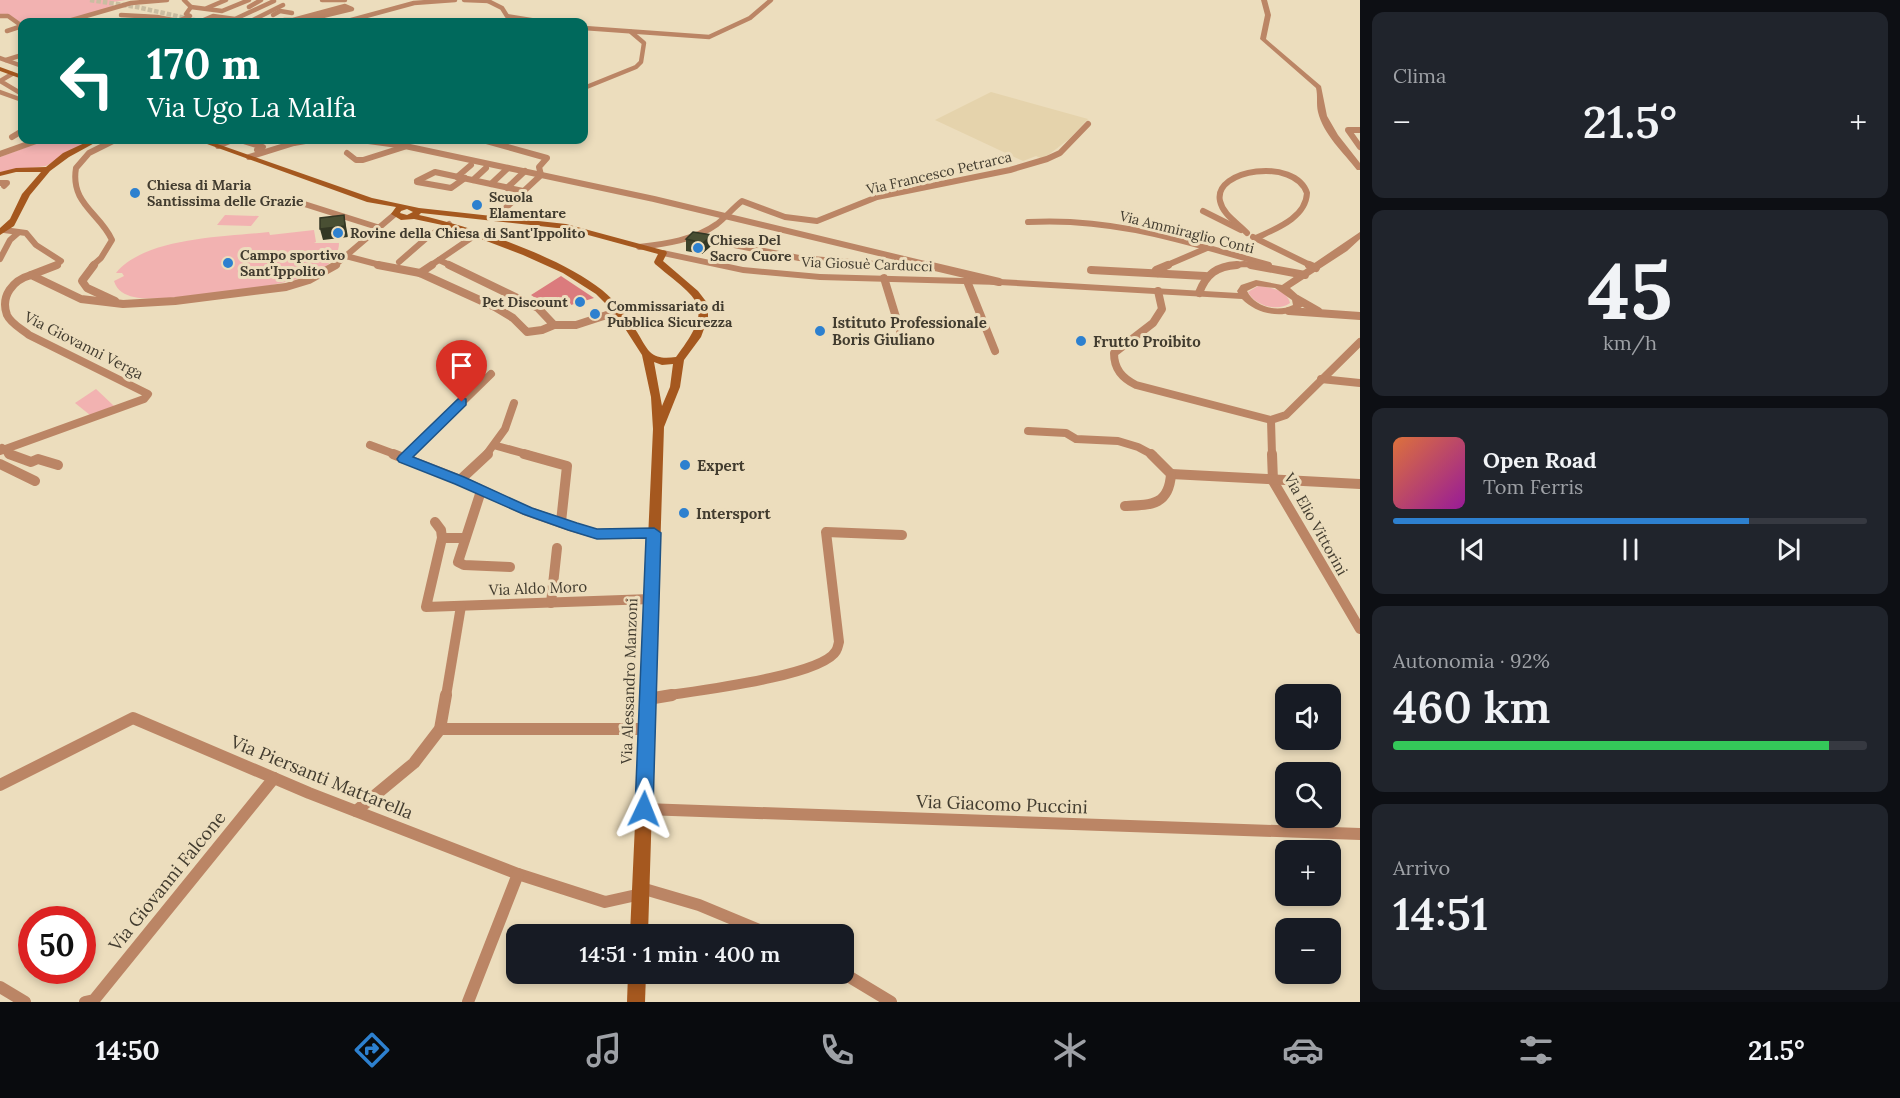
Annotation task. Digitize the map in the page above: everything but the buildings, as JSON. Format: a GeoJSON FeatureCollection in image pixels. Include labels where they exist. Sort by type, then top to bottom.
{"type":"FeatureCollection","features":[{"type":"Feature","properties":{"kind":"main road"},"geometry":{"type":"LineString","coordinates":[[0,69],[18,76]]}},
{"type":"Feature","properties":{"kind":"main road"},"geometry":{"type":"LineString","coordinates":[[2,231],[18,214],[25,195],[49,169],[65,156],[88,144]]}},
{"type":"Feature","properties":{"kind":"main road"},"geometry":{"type":"LineString","coordinates":[[212,144],[384,204],[405,207],[415,213],[477,234],[566,271],[599,292],[619,311],[647,355],[656,398],[659,429]]}},
{"type":"Feature","properties":{"kind":"main road"},"geometry":{"type":"LineString","coordinates":[[0,174],[16,170],[49,169]]}},
{"type":"Feature","properties":{"kind":"main road"},"geometry":{"type":"LineString","coordinates":[[384,204],[397,214],[495,218],[566,227],[639,247],[660,258],[695,293],[703,304],[704,318],[679,360],[675,387],[659,429]]}},
{"type":"Feature","properties":{"kind":"main road"},"geometry":{"type":"LineString","coordinates":[[397,214],[405,207]]}},
{"type":"Feature","properties":{"kind":"main road"},"geometry":{"type":"LineString","coordinates":[[647,355],[662,362],[679,360]]}},
{"type":"Feature","properties":{"kind":"main road"},"geometry":{"type":"LineString","coordinates":[[656,398],[660,402],[669,402]]}},
{"type":"Feature","properties":{"kind":"main road","name":"Via Alessandro Manzoni"},"geometry":{"type":"LineString","coordinates":[[639,924],[659,429]]}},
{"type":"Feature","properties":{"kind":"main road"},"geometry":{"type":"LineString","coordinates":[[636,1002],[637,984]]}},
{"type":"Feature","properties":{"kind":"street"},"geometry":{"type":"LineString","coordinates":[[79,18],[131,3],[167,0]]}},
{"type":"Feature","properties":{"kind":"street"},"geometry":{"type":"LineString","coordinates":[[184,0],[191,6],[222,11],[249,0]]}},
{"type":"Feature","properties":{"kind":"street"},"geometry":{"type":"LineString","coordinates":[[207,8],[226,0]]}},
{"type":"Feature","properties":{"kind":"street"},"geometry":{"type":"LineString","coordinates":[[214,10],[236,0]]}},
{"type":"Feature","properties":{"kind":"street"},"geometry":{"type":"LineString","coordinates":[[221,17],[261,0]]}},
{"type":"Feature","properties":{"kind":"street"},"geometry":{"type":"LineString","coordinates":[[322,0],[345,0]]}},
{"type":"Feature","properties":{"kind":"street"},"geometry":{"type":"LineString","coordinates":[[359,18],[414,3],[454,0]]}},
{"type":"Feature","properties":{"kind":"street"},"geometry":{"type":"LineString","coordinates":[[464,0],[488,0],[502,8],[507,16],[519,18]]}},
{"type":"Feature","properties":{"kind":"street"},"geometry":{"type":"LineString","coordinates":[[588,28],[709,38],[750,18],[771,0]]}},
{"type":"Feature","properties":{"kind":"street"},"geometry":{"type":"LineString","coordinates":[[1264,0],[1268,7],[1269,18],[1263,39],[1319,87],[1323,97],[1322,114],[1332,132],[1360,168]]}},
{"type":"Feature","properties":{"kind":"street"},"geometry":{"type":"LineString","coordinates":[[237,18],[277,2]]}},
{"type":"Feature","properties":{"kind":"street"},"geometry":{"type":"LineString","coordinates":[[277,2],[290,9],[292,13]]}},
{"type":"Feature","properties":{"kind":"street"},"geometry":{"type":"LineString","coordinates":[[246,18],[277,2]]}},
{"type":"Feature","properties":{"kind":"street"},"geometry":{"type":"LineString","coordinates":[[255,18],[277,2]]}},
{"type":"Feature","properties":{"kind":"street"},"geometry":{"type":"LineString","coordinates":[[185,18],[190,16],[186,14],[191,6]]}},
{"type":"Feature","properties":{"kind":"street"},"geometry":{"type":"LineString","coordinates":[[300,18],[345,6],[352,9],[315,18]]}},
{"type":"Feature","properties":{"kind":"street"},"geometry":{"type":"LineString","coordinates":[[268,18],[280,11],[292,13]]}},
{"type":"Feature","properties":{"kind":"street"},"geometry":{"type":"LineString","coordinates":[[287,18],[292,13]]}},
{"type":"Feature","properties":{"kind":"street"},"geometry":{"type":"LineString","coordinates":[[121,15],[159,18]]}},
{"type":"Feature","properties":{"kind":"street"},"geometry":{"type":"LineString","coordinates":[[0,16],[8,16],[18,23]]}},
{"type":"Feature","properties":{"kind":"street"},"geometry":{"type":"LineString","coordinates":[[147,16],[145,17],[149,18]]}},
{"type":"Feature","properties":{"kind":"street"},"geometry":{"type":"LineString","coordinates":[[208,18],[213,16],[228,18]]}},
{"type":"Feature","properties":{"kind":"street"},"geometry":{"type":"LineString","coordinates":[[588,86],[641,62],[644,43],[631,31]]}},
{"type":"Feature","properties":{"kind":"street"},"geometry":{"type":"LineString","coordinates":[[3,59],[18,56]]}},
{"type":"Feature","properties":{"kind":"street"},"geometry":{"type":"LineString","coordinates":[[3,59],[18,65]]}},
{"type":"Feature","properties":{"kind":"street"},"geometry":{"type":"LineString","coordinates":[[12,74],[0,81],[18,92]]}},
{"type":"Feature","properties":{"kind":"street"},"geometry":{"type":"LineString","coordinates":[[0,92],[18,99]]}},
{"type":"Feature","properties":{"kind":"street","name":"Via Francesco Petrarca"},"geometry":{"type":"LineString","coordinates":[[639,247],[672,242],[718,223],[742,201],[785,217],[817,221],[877,197],[1010,170],[1060,153],[1088,124]]}},
{"type":"Feature","properties":{"kind":"street"},"geometry":{"type":"LineString","coordinates":[[1360,130],[1348,130],[1360,147]]}},
{"type":"Feature","properties":{"kind":"street"},"geometry":{"type":"LineString","coordinates":[[12,137],[18,133]]}},
{"type":"Feature","properties":{"kind":"street"},"geometry":{"type":"LineString","coordinates":[[0,154],[28,144]]}},
{"type":"Feature","properties":{"kind":"street"},"geometry":{"type":"LineString","coordinates":[[105,144],[90,150],[79,159],[74,183],[90,213],[109,232],[112,240],[101,258],[88,270],[82,280],[87,288],[117,302]]}},
{"type":"Feature","properties":{"kind":"street"},"geometry":{"type":"LineString","coordinates":[[218,146],[223,144]]}},
{"type":"Feature","properties":{"kind":"street"},"geometry":{"type":"LineString","coordinates":[[247,156],[263,147],[253,144]]}},
{"type":"Feature","properties":{"kind":"street"},"geometry":{"type":"LineString","coordinates":[[247,156],[290,144]]}},
{"type":"Feature","properties":{"kind":"street"},"geometry":{"type":"LineString","coordinates":[[394,144],[724,216],[999,282]]}},
{"type":"Feature","properties":{"kind":"street"},"geometry":{"type":"LineString","coordinates":[[497,144],[547,158],[539,167],[540,175]]}},
{"type":"Feature","properties":{"kind":"street"},"geometry":{"type":"LineString","coordinates":[[347,153],[356,160],[363,160],[405,146]]}},
{"type":"Feature","properties":{"kind":"street"},"geometry":{"type":"LineString","coordinates":[[457,177],[471,165]]}},
{"type":"Feature","properties":{"kind":"street"},"geometry":{"type":"LineString","coordinates":[[473,180],[486,168]]}},
{"type":"Feature","properties":{"kind":"street"},"geometry":{"type":"LineString","coordinates":[[491,184],[508,168]]}},
{"type":"Feature","properties":{"kind":"street"},"geometry":{"type":"LineString","coordinates":[[507,188],[525,171]]}},
{"type":"Feature","properties":{"kind":"street"},"geometry":{"type":"LineString","coordinates":[[465,178],[451,188],[417,182],[435,172],[465,178],[523,191]]}},
{"type":"Feature","properties":{"kind":"street"},"geometry":{"type":"LineString","coordinates":[[1247,233],[1223,208],[1218,196],[1220,190],[1227,183],[1250,172],[1277,172],[1297,178],[1304,184],[1307,194],[1300,211],[1287,222],[1256,238]]}},
{"type":"Feature","properties":{"kind":"street"},"geometry":{"type":"LineString","coordinates":[[495,218],[540,175]]}},
{"type":"Feature","properties":{"kind":"street"},"geometry":{"type":"LineString","coordinates":[[298,202],[379,226]]}},
{"type":"Feature","properties":{"kind":"street"},"geometry":{"type":"LineString","coordinates":[[1203,211],[1316,268]]}},
{"type":"Feature","properties":{"kind":"street"},"geometry":{"type":"LineString","coordinates":[[31,275],[60,292],[90,301],[170,302],[293,285],[321,275],[379,226],[397,214]]}},
{"type":"Feature","properties":{"kind":"street","name":"Via Ammiraglio Conti"},"geometry":{"type":"LineString","coordinates":[[1028,222],[1101,223],[1148,232],[1305,274]]}},
{"type":"Feature","properties":{"kind":"street"},"geometry":{"type":"LineString","coordinates":[[399,262],[430,235],[449,224]]}},
{"type":"Feature","properties":{"kind":"street"},"geometry":{"type":"LineString","coordinates":[[2,231],[26,233],[36,245],[61,261],[55,266],[31,275]]}},
{"type":"Feature","properties":{"kind":"street"},"geometry":{"type":"LineString","coordinates":[[0,259],[10,240],[18,233]]}},
{"type":"Feature","properties":{"kind":"street"},"geometry":{"type":"LineString","coordinates":[[420,273],[477,234]]}},
{"type":"Feature","properties":{"kind":"street"},"geometry":{"type":"LineString","coordinates":[[691,235],[799,258],[875,264]]}},
{"type":"Feature","properties":{"kind":"street"},"geometry":{"type":"LineString","coordinates":[[1284,288],[1316,268],[1360,235]]}},
{"type":"Feature","properties":{"kind":"street"},"geometry":{"type":"LineString","coordinates":[[660,258],[672,242]]}},
{"type":"Feature","properties":{"kind":"street"},"geometry":{"type":"LineString","coordinates":[[1158,273],[1156,270],[1207,248]]}},
{"type":"Feature","properties":{"kind":"street"},"geometry":{"type":"LineString","coordinates":[[346,256],[383,267],[420,273],[495,307],[513,318],[527,332],[542,330],[554,325]]}},
{"type":"Feature","properties":{"kind":"street","name":"Via Giosuè Carducci"},"geometry":{"type":"LineString","coordinates":[[660,258],[743,270],[820,276],[999,282],[1158,291]]}},
{"type":"Feature","properties":{"kind":"street"},"geometry":{"type":"LineString","coordinates":[[439,260],[538,308],[559,328],[568,328],[619,311]]}},
{"type":"Feature","properties":{"kind":"street","name":"Via Ammiraglio Conti"},"geometry":{"type":"LineString","coordinates":[[1205,276],[1226,267],[1245,264],[1269,265]]}},
{"type":"Feature","properties":{"kind":"street"},"geometry":{"type":"LineString","coordinates":[[1091,270],[1205,276]]}},
{"type":"Feature","properties":{"kind":"street","name":"Via Giovanni Verga"},"geometry":{"type":"LineString","coordinates":[[2,449],[144,399],[148,394],[29,335],[13,323],[3,306],[4,292],[9,284],[31,275]]}},
{"type":"Feature","properties":{"kind":"street"},"geometry":{"type":"LineString","coordinates":[[1198,293],[1200,281],[1205,276]]}},
{"type":"Feature","properties":{"kind":"street"},"geometry":{"type":"LineString","coordinates":[[884,278],[903,340]]}},
{"type":"Feature","properties":{"kind":"street"},"geometry":{"type":"LineString","coordinates":[[967,281],[995,351]]}},
{"type":"Feature","properties":{"kind":"street"},"geometry":{"type":"LineString","coordinates":[[1243,296],[1244,287],[1256,283],[1284,288],[1297,299],[1326,314]]}},
{"type":"Feature","properties":{"kind":"street"},"geometry":{"type":"LineString","coordinates":[[1360,316],[1264,308],[1243,296],[1158,291],[1162,309],[1153,322],[1114,354],[1116,370],[1124,379],[1136,385],[1271,420],[1286,415],[1360,342]]}},
{"type":"Feature","properties":{"kind":"street"},"geometry":{"type":"LineString","coordinates":[[1289,310],[1298,306],[1297,299]]}},
{"type":"Feature","properties":{"kind":"street"},"geometry":{"type":"LineString","coordinates":[[404,459],[491,374]]}},
{"type":"Feature","properties":{"kind":"street"},"geometry":{"type":"LineString","coordinates":[[1321,379],[1360,383]]}},
{"type":"Feature","properties":{"kind":"street"},"geometry":{"type":"LineString","coordinates":[[460,480],[497,446],[506,430],[514,403]]}},
{"type":"Feature","properties":{"kind":"street","name":"Via Elio Vittorini"},"geometry":{"type":"LineString","coordinates":[[1271,420],[1273,482],[1360,629]]}},
{"type":"Feature","properties":{"kind":"street"},"geometry":{"type":"LineString","coordinates":[[1028,431],[1066,433],[1076,439],[1118,441],[1128,444],[1153,455],[1171,474],[1273,482],[1360,484]]}},
{"type":"Feature","properties":{"kind":"street"},"geometry":{"type":"LineString","coordinates":[[370,445],[460,480],[527,511],[597,534],[654,533]]}},
{"type":"Feature","properties":{"kind":"street"},"geometry":{"type":"LineString","coordinates":[[497,446],[567,465],[561,522]]}},
{"type":"Feature","properties":{"kind":"street"},"geometry":{"type":"LineString","coordinates":[[2,449],[10,455],[31,462],[38,459],[58,465]]}},
{"type":"Feature","properties":{"kind":"street"},"geometry":{"type":"LineString","coordinates":[[0,464],[34,481]]}},
{"type":"Feature","properties":{"kind":"street"},"geometry":{"type":"LineString","coordinates":[[1125,506],[1145,505],[1162,500],[1170,489],[1171,474]]}},
{"type":"Feature","properties":{"kind":"street"},"geometry":{"type":"LineString","coordinates":[[481,490],[458,562],[464,565],[510,567]]}},
{"type":"Feature","properties":{"kind":"street"},"geometry":{"type":"LineString","coordinates":[[435,522],[441,530],[442,538],[465,538]]}},
{"type":"Feature","properties":{"kind":"street"},"geometry":{"type":"LineString","coordinates":[[648,699],[795,673],[828,658],[836,652],[839,642],[826,532],[902,535]]}},
{"type":"Feature","properties":{"kind":"street","name":"Via Aldo Moro"},"geometry":{"type":"LineString","coordinates":[[442,538],[426,607],[651,599]]}},
{"type":"Feature","properties":{"kind":"street"},"geometry":{"type":"LineString","coordinates":[[551,603],[557,548]]}},
{"type":"Feature","properties":{"kind":"street"},"geometry":{"type":"LineString","coordinates":[[356,811],[414,763],[440,729],[461,606]]}},
{"type":"Feature","properties":{"kind":"street","name":"Via Piersanti Mattarella"},"geometry":{"type":"LineString","coordinates":[[0,785],[133,718],[274,778],[518,874],[604,902],[641,891]]}},
{"type":"Feature","properties":{"kind":"street"},"geometry":{"type":"LineString","coordinates":[[440,729],[647,729]]}},
{"type":"Feature","properties":{"kind":"street","name":"Via Giovanni Falcone"},"geometry":{"type":"LineString","coordinates":[[85,1002],[94,1000],[274,778]]}},
{"type":"Feature","properties":{"kind":"street","name":"Via Giacomo Puccini"},"geometry":{"type":"LineString","coordinates":[[644,809],[1360,834]]}},
{"type":"Feature","properties":{"kind":"street"},"geometry":{"type":"LineString","coordinates":[[468,1002],[518,874]]}},
{"type":"Feature","properties":{"kind":"street"},"geometry":{"type":"LineString","coordinates":[[641,891],[699,904],[746,924]]}},
{"type":"Feature","properties":{"kind":"street"},"geometry":{"type":"LineString","coordinates":[[854,980],[891,1002]]}},
{"type":"Feature","properties":{"kind":"street"},"geometry":{"type":"LineString","coordinates":[[0,987],[25,1002]]}},
{"type":"Feature","properties":{"kind":"shaded area"},"geometry":{"type":"Polygon","coordinates":[[[0,0],[126,0],[113,2],[114,6],[76,18],[18,18],[18,21],[10,16],[0,16],[0,0]]]}},
{"type":"Feature","properties":{"kind":"shaded area"},"geometry":{"type":"Polygon","coordinates":[[[991,92],[1088,119],[1069,139],[1043,159],[1036,156],[1023,161],[935,120],[991,92]]]}},
{"type":"Feature","properties":{"kind":"shaded area"},"geometry":{"type":"Polygon","coordinates":[[[35,144],[83,144],[46,166],[0,172],[0,157],[35,144]]]}},
{"type":"Feature","properties":{"kind":"shaded area"},"geometry":{"type":"Polygon","coordinates":[[[225,215],[259,216],[251,226],[217,225],[225,215]]]}},
{"type":"Feature","properties":{"kind":"shaded area","name":"Campo sportivo Sant'Ippolito"},"geometry":{"type":"Polygon","coordinates":[[[314,230],[316,242],[314,243],[339,243],[339,248],[335,257],[328,264],[315,273],[301,278],[226,292],[149,299],[125,294],[119,290],[114,281],[124,276],[122,273],[116,273],[129,261],[146,252],[166,246],[209,238],[314,230]]]}},
{"type":"Feature","properties":{"kind":"shaded area"},"geometry":{"type":"Polygon","coordinates":[[[561,276],[594,298],[571,305],[560,300],[544,304],[531,295],[561,276]]]}},
{"type":"Feature","properties":{"kind":"shaded area"},"geometry":{"type":"Polygon","coordinates":[[[1258,286],[1282,292],[1290,303],[1279,307],[1261,304],[1248,292],[1258,286]]]}},
{"type":"Feature","properties":{"kind":"shaded area"},"geometry":{"type":"Polygon","coordinates":[[[96,389],[114,406],[90,415],[75,403],[96,389]]]}},
{"type":"Feature","properties":{"kind":"tunnel"},"geometry":{"type":"LineString","coordinates":[[90,0],[137,7],[185,18]]}},
{"type":"Feature","properties":{"kind":"place","name":"Chiesa di Maria Santissima delle Grazie"},"geometry":{"type":"Point","coordinates":[135,193]}},
{"type":"Feature","properties":{"kind":"place","name":"Scuola Elamentare"},"geometry":{"type":"Point","coordinates":[477,205]}},
{"type":"Feature","properties":{"kind":"place","name":"Rovine della Chiesa di Sant'Ippolito"},"geometry":{"type":"Point","coordinates":[338,233]}},
{"type":"Feature","properties":{"kind":"place","name":"Chiesa Del Sacro Cuore"},"geometry":{"type":"Point","coordinates":[698,248]}},
{"type":"Feature","properties":{"kind":"place","name":"Campo sportivo Sant'Ippolito"},"geometry":{"type":"Point","coordinates":[228,263]}},
{"type":"Feature","properties":{"kind":"place","name":"Pet Discount"},"geometry":{"type":"Point","coordinates":[580,302]}},
{"type":"Feature","properties":{"kind":"place","name":"Commissariato di Pubblica Sicurezza"},"geometry":{"type":"Point","coordinates":[595,314]}},
{"type":"Feature","properties":{"kind":"place","name":"Istituto Professionale Boris Giuliano"},"geometry":{"type":"Point","coordinates":[820,331]}},
{"type":"Feature","properties":{"kind":"place","name":"Frutto Proibito"},"geometry":{"type":"Point","coordinates":[1081,341]}},
{"type":"Feature","properties":{"kind":"place","name":"Expert"},"geometry":{"type":"Point","coordinates":[685,465]}},
{"type":"Feature","properties":{"kind":"place","name":"Intersport"},"geometry":{"type":"Point","coordinates":[684,513]}},
{"type":"Feature","properties":{"kind":"route"},"geometry":{"type":"LineString","coordinates":[[462,402],[404,459],[460,480],[527,511],[573,527],[597,534],[654,533],[644,809]]}}]}
